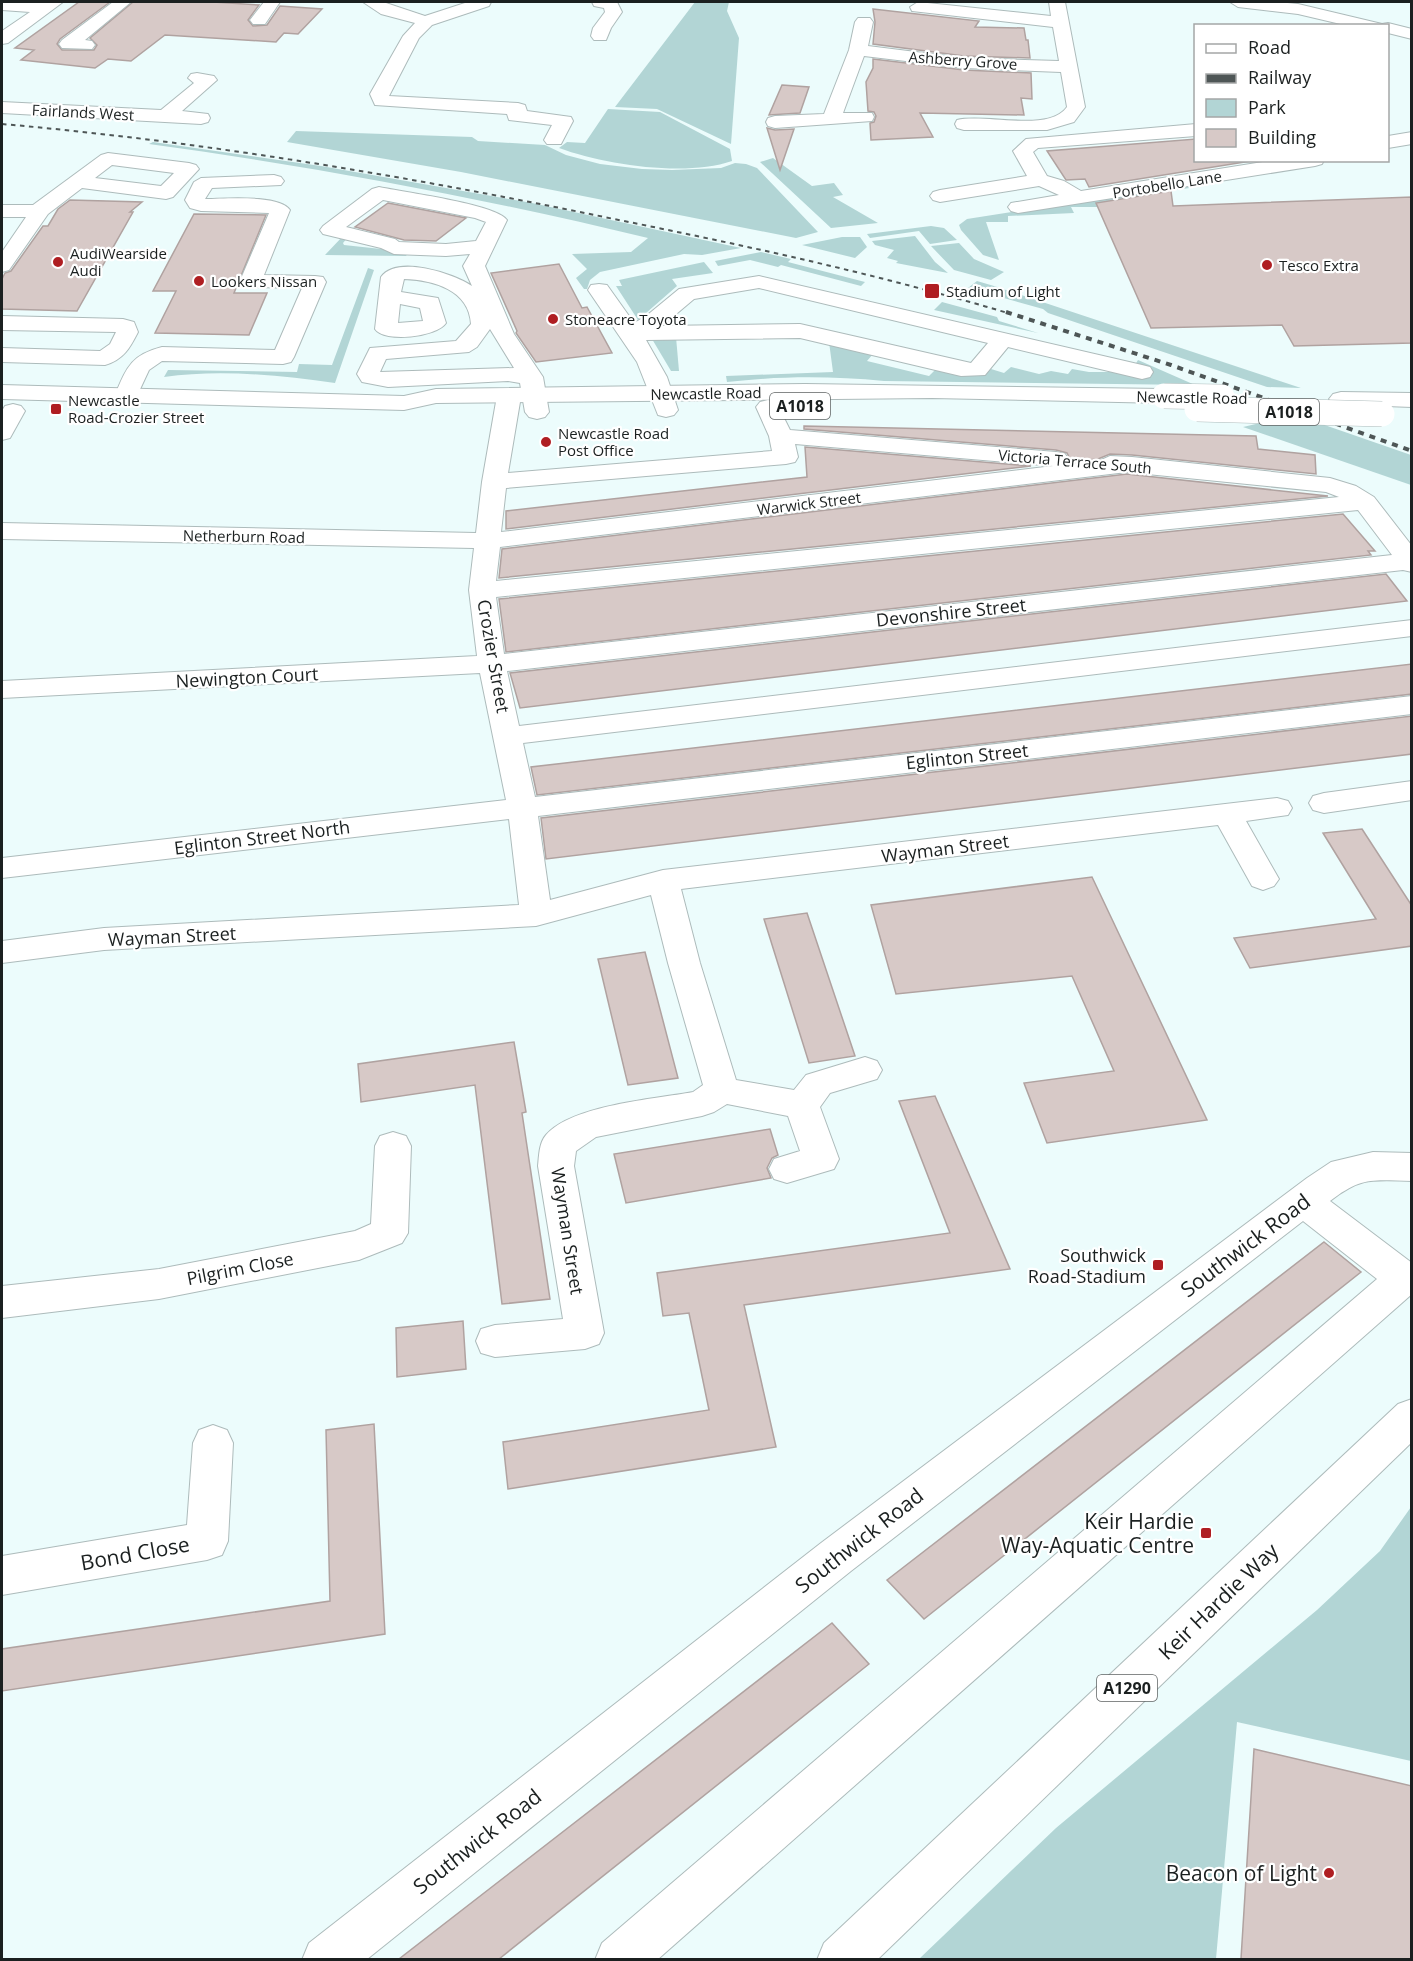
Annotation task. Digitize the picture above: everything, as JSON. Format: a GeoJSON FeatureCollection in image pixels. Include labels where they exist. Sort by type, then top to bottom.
{"type":"FeatureCollection","features":[{"type":"Feature","properties":{"kind":"main road"},"geometry":{"type":"LineString","coordinates":[[86,45],[68,44],[123,2]]}},
{"type":"Feature","properties":{"kind":"main road"},"geometry":{"type":"LineString","coordinates":[[259,20],[272,2]]}},
{"type":"Feature","properties":{"kind":"main road"},"geometry":{"type":"LineString","coordinates":[[371,2],[387,10],[426,21]]}},
{"type":"Feature","properties":{"kind":"main road"},"geometry":{"type":"LineString","coordinates":[[483,2],[426,21],[412,36],[379,94],[382,101],[518,109],[516,116],[564,121],[555,140]]}},
{"type":"Feature","properties":{"kind":"main road"},"geometry":{"type":"LineString","coordinates":[[600,2],[611,4],[614,12],[602,28],[600,36]]}},
{"type":"Feature","properties":{"kind":"main road"},"geometry":{"type":"LineString","coordinates":[[964,124],[1031,125],[1056,123],[1069,117],[1076,107],[1057,2]]}},
{"type":"Feature","properties":{"kind":"main road"},"geometry":{"type":"LineString","coordinates":[[1235,20],[1239,2],[1298,5],[1368,24]]}},
{"type":"Feature","properties":{"kind":"main road"},"geometry":{"type":"LineString","coordinates":[[2,5],[51,5]]}},
{"type":"Feature","properties":{"kind":"main road"},"geometry":{"type":"LineString","coordinates":[[2,38],[51,5]]}},
{"type":"Feature","properties":{"kind":"main road"},"geometry":{"type":"LineString","coordinates":[[918,7],[1024,16],[1061,23]]}},
{"type":"Feature","properties":{"kind":"main road"},"geometry":{"type":"LineString","coordinates":[[831,118],[858,50],[864,22]]}},
{"type":"Feature","properties":{"kind":"main road"},"geometry":{"type":"LineString","coordinates":[[1389,28],[1412,34]]}},
{"type":"Feature","properties":{"kind":"main road","name":"Ashberry Grove"},"geometry":{"type":"LineString","coordinates":[[858,50],[964,63],[1069,67]]}},
{"type":"Feature","properties":{"kind":"main road"},"geometry":{"type":"LineString","coordinates":[[164,117],[208,80],[197,78]]}},
{"type":"Feature","properties":{"kind":"main road","name":"Fairlands West"},"geometry":{"type":"LineString","coordinates":[[2,108],[201,118]]}},
{"type":"Feature","properties":{"kind":"main road"},"geometry":{"type":"LineString","coordinates":[[775,122],[865,117]]}},
{"type":"Feature","properties":{"kind":"main road"},"geometry":{"type":"LineString","coordinates":[[1038,180],[1023,151],[1033,143],[1194,130]]}},
{"type":"Feature","properties":{"kind":"main road"},"geometry":{"type":"LineString","coordinates":[[1389,142],[1412,138]]}},
{"type":"Feature","properties":{"kind":"main road","name":"Portobello Lane"},"geometry":{"type":"LineString","coordinates":[[1018,207],[1303,162]]}},
{"type":"Feature","properties":{"kind":"main road"},"geometry":{"type":"LineString","coordinates":[[940,196],[1038,180],[1057,185],[1078,198]]}},
{"type":"Feature","properties":{"kind":"main road"},"geometry":{"type":"LineString","coordinates":[[127,395],[142,362],[149,356],[162,354],[283,357],[315,282],[251,280],[280,210],[269,206],[201,205],[195,200],[201,186],[208,182],[274,181]]}},
{"type":"Feature","properties":{"kind":"main road"},"geometry":{"type":"LineString","coordinates":[[2,266],[33,224],[37,213],[80,182]]}},
{"type":"Feature","properties":{"kind":"main road"},"geometry":{"type":"LineString","coordinates":[[484,247],[446,250],[394,248],[388,243],[330,230],[379,193],[481,213],[497,220],[484,247],[474,266],[503,334],[534,395]]}},
{"type":"Feature","properties":{"kind":"main road"},"geometry":{"type":"LineString","coordinates":[[2,211],[37,213]]}},
{"type":"Feature","properties":{"kind":"main road"},"geometry":{"type":"LineString","coordinates":[[389,296],[392,275],[399,273],[444,280],[458,285],[472,296],[478,305],[482,324],[469,342],[461,347],[378,352],[369,374],[370,377],[388,380],[508,374],[534,395]]}},
{"type":"Feature","properties":{"kind":"main road"},"geometry":{"type":"LineString","coordinates":[[631,333],[653,322],[687,294],[759,282],[1142,372]]}},
{"type":"Feature","properties":{"kind":"main road"},"geometry":{"type":"LineString","coordinates":[[599,290],[631,333],[665,402]]}},
{"type":"Feature","properties":{"kind":"main road"},"geometry":{"type":"LineString","coordinates":[[2,323],[123,326],[126,327],[127,332],[119,348],[105,358],[2,355]]}},
{"type":"Feature","properties":{"kind":"main road"},"geometry":{"type":"LineString","coordinates":[[631,333],[800,331],[961,369],[977,370],[1003,339]]}},
{"type":"Feature","properties":{"kind":"main road","name":"Newcastle Road"},"geometry":{"type":"LineString","coordinates":[[665,402],[932,391],[1412,400]]}},
{"type":"Feature","properties":{"kind":"main road","name":"A1018"},"geometry":{"type":"LineString","coordinates":[[7,402],[127,395],[404,403],[443,411],[508,404],[534,395],[768,407],[887,404],[1412,415]]}},
{"type":"Feature","properties":{"kind":"main road"},"geometry":{"type":"LineString","coordinates":[[2,433],[7,402]]}},
{"type":"Feature","properties":{"kind":"main road","name":"Crozier Street"},"geometry":{"type":"LineString","coordinates":[[508,404],[494,482],[482,590],[492,664],[522,806],[536,915]]}},
{"type":"Feature","properties":{"kind":"main road"},"geometry":{"type":"LineString","coordinates":[[494,482],[786,457],[781,436],[768,407]]}},
{"type":"Feature","properties":{"kind":"main road","name":"Victoria Terrace South"},"geometry":{"type":"LineString","coordinates":[[781,436],[1132,464],[1330,486],[1347,491],[1365,502]]}},
{"type":"Feature","properties":{"kind":"main road","name":"Warwick Street"},"geometry":{"type":"LineString","coordinates":[[487,541],[1132,464]]}},
{"type":"Feature","properties":{"kind":"main road"},"geometry":{"type":"LineString","coordinates":[[482,590],[1365,502],[1410,562]]}},
{"type":"Feature","properties":{"kind":"main road","name":"Netherburn Road"},"geometry":{"type":"LineString","coordinates":[[2,531],[487,541]]}},
{"type":"Feature","properties":{"kind":"main road","name":"Devonshire Street"},"geometry":{"type":"LineString","coordinates":[[492,664],[1410,562]]}},
{"type":"Feature","properties":{"kind":"main road"},"geometry":{"type":"LineString","coordinates":[[509,736],[1412,628]]}},
{"type":"Feature","properties":{"kind":"main road","name":"Newington Court"},"geometry":{"type":"LineString","coordinates":[[2,690],[492,664]]}},
{"type":"Feature","properties":{"kind":"main road","name":"Eglinton Street"},"geometry":{"type":"LineString","coordinates":[[522,806],[1412,705]]}},
{"type":"Feature","properties":{"kind":"main road"},"geometry":{"type":"LineString","coordinates":[[1324,803],[1412,790]]}},
{"type":"Feature","properties":{"kind":"main road","name":"Eglinton Street North"},"geometry":{"type":"LineString","coordinates":[[2,868],[522,806]]}},
{"type":"Feature","properties":{"kind":"main road","name":"Wayman Street"},"geometry":{"type":"LineString","coordinates":[[2,952],[104,939],[536,915],[663,881],[1277,808]]}},
{"type":"Feature","properties":{"kind":"main road"},"geometry":{"type":"LineString","coordinates":[[1227,814],[1263,879]]}},
{"type":"Feature","properties":{"kind":"main road"},"geometry":{"type":"LineString","coordinates":[[663,881],[684,963],[722,1090],[802,1105]]}},
{"type":"Feature","properties":{"kind":"main road"},"geometry":{"type":"LineString","coordinates":[[802,1105],[818,1084],[865,1070]]}},
{"type":"Feature","properties":{"kind":"main road","name":"Wayman Street"},"geometry":{"type":"LineString","coordinates":[[495,1341],[585,1333],[556,1166],[559,1144],[586,1125],[702,1103],[722,1090]]}},
{"type":"Feature","properties":{"kind":"main road"},"geometry":{"type":"LineString","coordinates":[[787,1169],[821,1160],[802,1105]]}},
{"type":"Feature","properties":{"kind":"main road","name":"Pilgrim Close"},"geometry":{"type":"LineString","coordinates":[[2,1302],[159,1284],[359,1245],[389,1233],[393,1146]]}},
{"type":"Feature","properties":{"kind":"main road","name":"Southwick Road"},"geometry":{"type":"LineString","coordinates":[[326,1959],[836,1557],[1304,1201],[1344,1172],[1373,1166],[1412,1167]]}},
{"type":"Feature","properties":{"kind":"main road"},"geometry":{"type":"LineString","coordinates":[[619,1959],[1404,1278],[1304,1201]]}},
{"type":"Feature","properties":{"kind":"main road","name":"Keir Hardie Way"},"geometry":{"type":"LineString","coordinates":[[841,1959],[1412,1416]]}},
{"type":"Feature","properties":{"kind":"main road","name":"Bond Close"},"geometry":{"type":"LineString","coordinates":[[2,1576],[207,1541],[213,1443]]}},
{"type":"Feature","properties":{"kind":"green space"},"geometry":{"type":"Polygon","coordinates":[[[695,2],[729,2],[727,11],[739,38],[731,144],[657,109],[615,107],[695,2]]]}},
{"type":"Feature","properties":{"kind":"green space"},"geometry":{"type":"Polygon","coordinates":[[[608,109],[660,112],[730,149],[732,161],[692,168],[646,167],[599,159],[559,148],[567,142],[585,143],[608,109]]]}},
{"type":"Feature","properties":{"kind":"green space"},"geometry":{"type":"Polygon","coordinates":[[[296,131],[472,137],[478,141],[545,145],[566,155],[600,164],[642,169],[721,168],[735,163],[746,164],[757,168],[818,232],[796,238],[461,172],[287,142],[296,131]]]}},
{"type":"Feature","properties":{"kind":"green space"},"geometry":{"type":"Polygon","coordinates":[[[153,142],[321,166],[532,203],[741,248],[702,255],[684,254],[600,272],[590,280],[587,289],[584,289],[576,278],[587,269],[572,254],[631,252],[648,238],[400,185],[149,144],[153,142]]]}},
{"type":"Feature","properties":{"kind":"green space"},"geometry":{"type":"Polygon","coordinates":[[[773,158],[812,186],[834,183],[843,195],[833,197],[878,223],[831,228],[760,162],[773,158]]]}},
{"type":"Feature","properties":{"kind":"green space"},"geometry":{"type":"Polygon","coordinates":[[[1208,185],[1096,203],[1098,207],[1071,207],[1074,213],[1008,216],[1008,222],[986,222],[999,260],[983,255],[959,225],[967,219],[1168,187],[1208,185]]]}},
{"type":"Feature","properties":{"kind":"green space"},"geometry":{"type":"Polygon","coordinates":[[[931,226],[944,228],[957,240],[930,244],[919,231],[870,238],[867,234],[931,226]]]}},
{"type":"Feature","properties":{"kind":"green space"},"geometry":{"type":"Polygon","coordinates":[[[343,236],[349,236],[343,243],[344,245],[409,252],[406,256],[325,255],[343,236]]]}},
{"type":"Feature","properties":{"kind":"green space"},"geometry":{"type":"Polygon","coordinates":[[[915,236],[935,262],[948,273],[896,263],[898,261],[887,258],[894,250],[875,245],[872,241],[915,236]]]}},
{"type":"Feature","properties":{"kind":"green space"},"geometry":{"type":"Polygon","coordinates":[[[842,237],[860,237],[867,247],[855,258],[802,245],[842,237]]]}},
{"type":"Feature","properties":{"kind":"green space"},"geometry":{"type":"Polygon","coordinates":[[[959,243],[974,259],[1004,272],[991,280],[954,270],[931,246],[959,243]]]}},
{"type":"Feature","properties":{"kind":"green space"},"geometry":{"type":"Polygon","coordinates":[[[761,252],[791,259],[788,262],[865,282],[861,286],[781,265],[778,267],[750,260],[718,266],[715,261],[761,252]]]}},
{"type":"Feature","properties":{"kind":"green space"},"geometry":{"type":"Polygon","coordinates":[[[704,262],[713,273],[672,279],[677,286],[638,320],[616,286],[622,286],[619,280],[704,262]]]}},
{"type":"Feature","properties":{"kind":"green space"},"geometry":{"type":"Polygon","coordinates":[[[368,268],[374,270],[335,383],[249,374],[206,373],[164,377],[168,370],[297,372],[299,364],[332,365],[368,268]]]}},
{"type":"Feature","properties":{"kind":"green space"},"geometry":{"type":"Polygon","coordinates":[[[977,281],[1301,388],[1267,387],[1048,313],[1043,309],[968,288],[977,281]]]}},
{"type":"Feature","properties":{"kind":"green space"},"geometry":{"type":"Polygon","coordinates":[[[942,302],[997,317],[999,321],[1038,333],[934,310],[942,302]]]}},
{"type":"Feature","properties":{"kind":"green space"},"geometry":{"type":"Polygon","coordinates":[[[676,337],[679,371],[671,371],[652,339],[676,337]]]}},
{"type":"Feature","properties":{"kind":"green space"},"geometry":{"type":"Polygon","coordinates":[[[829,342],[873,354],[867,361],[929,376],[936,369],[985,375],[991,369],[1004,373],[1011,367],[1039,374],[1051,371],[1068,374],[1072,369],[1089,372],[1151,372],[1135,365],[1138,360],[1195,385],[884,381],[806,377],[727,382],[726,376],[833,372],[829,342]]]}},
{"type":"Feature","properties":{"kind":"green space"},"geometry":{"type":"Polygon","coordinates":[[[1273,420],[1316,422],[1411,455],[1411,485],[1243,427],[1273,420]]]}},
{"type":"Feature","properties":{"kind":"green space"},"geometry":{"type":"Polygon","coordinates":[[[1411,1507],[1411,1761],[1237,1722],[1216,1959],[919,1959],[1056,1828],[1317,1610],[1380,1551],[1411,1507]]]}},
{"type":"Feature","properties":{"kind":"building"},"geometry":{"type":"Polygon","coordinates":[[[79,2],[110,2],[60,39],[57,44],[62,50],[94,50],[97,45],[90,38],[133,2],[213,2],[259,5],[248,20],[253,26],[267,25],[280,6],[322,9],[298,34],[284,33],[276,42],[165,35],[131,61],[108,59],[95,68],[21,60],[34,50],[15,48],[79,2]]]}},
{"type":"Feature","properties":{"kind":"building"},"geometry":{"type":"Polygon","coordinates":[[[873,9],[979,21],[975,27],[1024,28],[1030,58],[964,56],[873,44],[875,22],[873,9]]]}},
{"type":"Feature","properties":{"kind":"building"},"geometry":{"type":"Polygon","coordinates":[[[873,59],[964,70],[1031,73],[1032,99],[1021,98],[1024,115],[920,113],[933,137],[871,140],[870,123],[874,122],[876,116],[874,112],[868,111],[866,82],[873,68],[873,59]]]}},
{"type":"Feature","properties":{"kind":"building"},"geometry":{"type":"Polygon","coordinates":[[[782,85],[809,87],[800,113],[769,115],[782,85]]]}},
{"type":"Feature","properties":{"kind":"building"},"geometry":{"type":"Polygon","coordinates":[[[767,128],[794,129],[780,170],[767,128]]]}},
{"type":"Feature","properties":{"kind":"building"},"geometry":{"type":"Polygon","coordinates":[[[1194,139],[1194,162],[1245,162],[1089,187],[1085,179],[1066,180],[1047,151],[1194,139]]]}},
{"type":"Feature","properties":{"kind":"building","name":"Tesco Extra"},"geometry":{"type":"Polygon","coordinates":[[[1171,191],[1173,206],[1412,197],[1412,343],[1294,346],[1282,325],[1151,328],[1096,203],[1171,191]]]}},
{"type":"Feature","properties":{"kind":"building","name":"AudiWearside Audi"},"geometry":{"type":"Polygon","coordinates":[[[70,200],[142,202],[130,212],[133,212],[77,311],[2,309],[2,279],[5,273],[11,271],[43,226],[48,226],[58,209],[70,200]]]}},
{"type":"Feature","properties":{"kind":"building"},"geometry":{"type":"Polygon","coordinates":[[[388,203],[466,218],[436,241],[404,240],[355,227],[388,203]]]}},
{"type":"Feature","properties":{"kind":"building","name":"Lookers Nissan"},"geometry":{"type":"Polygon","coordinates":[[[194,214],[266,215],[234,293],[267,293],[249,335],[155,333],[176,291],[153,291],[194,214]]]}},
{"type":"Feature","properties":{"kind":"building","name":"Stoneacre Toyota"},"geometry":{"type":"Polygon","coordinates":[[[559,264],[582,308],[587,307],[612,353],[536,362],[516,333],[491,273],[559,264]]]}},
{"type":"Feature","properties":{"kind":"building"},"geometry":{"type":"Polygon","coordinates":[[[804,426],[1256,436],[1258,449],[1315,455],[1316,474],[1132,455],[1110,454],[1098,459],[1068,462],[1070,459],[1067,453],[1056,450],[804,429],[804,426]]]}},
{"type":"Feature","properties":{"kind":"building"},"geometry":{"type":"Polygon","coordinates":[[[805,447],[1031,466],[506,529],[506,511],[807,477],[805,447]]]}},
{"type":"Feature","properties":{"kind":"building"},"geometry":{"type":"Polygon","coordinates":[[[1127,474],[1328,496],[499,578],[502,549],[1127,474]]]}},
{"type":"Feature","properties":{"kind":"building"},"geometry":{"type":"Polygon","coordinates":[[[1343,514],[1375,551],[1368,551],[1371,555],[506,652],[499,599],[1343,514]]]}},
{"type":"Feature","properties":{"kind":"building"},"geometry":{"type":"Polygon","coordinates":[[[1386,574],[1407,601],[520,708],[510,673],[1386,574]]]}},
{"type":"Feature","properties":{"kind":"building"},"geometry":{"type":"Polygon","coordinates":[[[1412,664],[1412,694],[537,795],[531,767],[1412,664]]]}},
{"type":"Feature","properties":{"kind":"building"},"geometry":{"type":"Polygon","coordinates":[[[1412,716],[1412,754],[546,859],[541,818],[1412,716]]]}},
{"type":"Feature","properties":{"kind":"building"},"geometry":{"type":"Polygon","coordinates":[[[1362,829],[1412,906],[1412,946],[1250,968],[1234,938],[1376,919],[1323,833],[1362,829]]]}},
{"type":"Feature","properties":{"kind":"building"},"geometry":{"type":"Polygon","coordinates":[[[1092,877],[1207,1120],[1047,1143],[1024,1083],[1114,1071],[1072,976],[896,994],[871,905],[1092,877]]]}},
{"type":"Feature","properties":{"kind":"building"},"geometry":{"type":"Polygon","coordinates":[[[807,913],[855,1056],[809,1063],[764,919],[807,913]]]}},
{"type":"Feature","properties":{"kind":"building"},"geometry":{"type":"Polygon","coordinates":[[[645,952],[678,1078],[628,1085],[598,959],[645,952]]]}},
{"type":"Feature","properties":{"kind":"building"},"geometry":{"type":"Polygon","coordinates":[[[514,1042],[526,1112],[522,1113],[550,1299],[502,1304],[475,1085],[361,1102],[358,1064],[514,1042]]]}},
{"type":"Feature","properties":{"kind":"building"},"geometry":{"type":"Polygon","coordinates":[[[935,1096],[1010,1269],[744,1305],[776,1447],[508,1489],[503,1442],[709,1410],[689,1313],[663,1316],[657,1273],[950,1233],[899,1101],[935,1096]]]}},
{"type":"Feature","properties":{"kind":"building"},"geometry":{"type":"Polygon","coordinates":[[[770,1129],[778,1155],[772,1158],[767,1168],[771,1178],[626,1203],[614,1154],[770,1129]]]}},
{"type":"Feature","properties":{"kind":"building"},"geometry":{"type":"Polygon","coordinates":[[[1324,1242],[1361,1272],[924,1619],[887,1580],[1324,1242]]]}},
{"type":"Feature","properties":{"kind":"building"},"geometry":{"type":"Polygon","coordinates":[[[463,1321],[466,1369],[397,1377],[396,1328],[463,1321]]]}},
{"type":"Feature","properties":{"kind":"building"},"geometry":{"type":"Polygon","coordinates":[[[374,1424],[385,1634],[2,1691],[2,1649],[330,1601],[326,1430],[374,1424]]]}},
{"type":"Feature","properties":{"kind":"building"},"geometry":{"type":"Polygon","coordinates":[[[832,1623],[869,1664],[499,1959],[399,1959],[832,1623]]]}},
{"type":"Feature","properties":{"kind":"building","name":"Beacon of Light"},"geometry":{"type":"Polygon","coordinates":[[[1254,1749],[1412,1786],[1412,1959],[1241,1959],[1254,1749]]]}},
{"type":"Feature","properties":{"kind":"railway"},"geometry":{"type":"LineString","coordinates":[[2,124],[233,151],[462,189],[764,251],[913,286],[1011,314]]}},
{"type":"Feature","properties":{"kind":"railway"},"geometry":{"type":"LineString","coordinates":[[1006,312],[1171,365],[1412,451]]}},
{"type":"Feature","properties":{"kind":"place","name":"AudiWearside Audi"},"geometry":{"type":"Point","coordinates":[58,262]}},
{"type":"Feature","properties":{"kind":"place","name":"Tesco Extra"},"geometry":{"type":"Point","coordinates":[1267,265]}},
{"type":"Feature","properties":{"kind":"place","name":"Lookers Nissan"},"geometry":{"type":"Point","coordinates":[199,281]}},
{"type":"Feature","properties":{"kind":"place","name":"Stadium of Light"},"geometry":{"type":"Point","coordinates":[932,291]}},
{"type":"Feature","properties":{"kind":"place","name":"Stoneacre Toyota"},"geometry":{"type":"Point","coordinates":[553,319]}},
{"type":"Feature","properties":{"kind":"place","name":"Newcastle Road-Crozier Street"},"geometry":{"type":"Point","coordinates":[56,409]}},
{"type":"Feature","properties":{"kind":"place","name":"Newcastle Road Post Office"},"geometry":{"type":"Point","coordinates":[546,442]}},
{"type":"Feature","properties":{"kind":"place","name":"Southwick Road-Stadium"},"geometry":{"type":"Point","coordinates":[1158,1265]}},
{"type":"Feature","properties":{"kind":"place","name":"Keir Hardie Way-Aquatic Centre"},"geometry":{"type":"Point","coordinates":[1206,1533]}},
{"type":"Feature","properties":{"kind":"place","name":"Beacon of Light"},"geometry":{"type":"Point","coordinates":[1329,1873]}}]}
